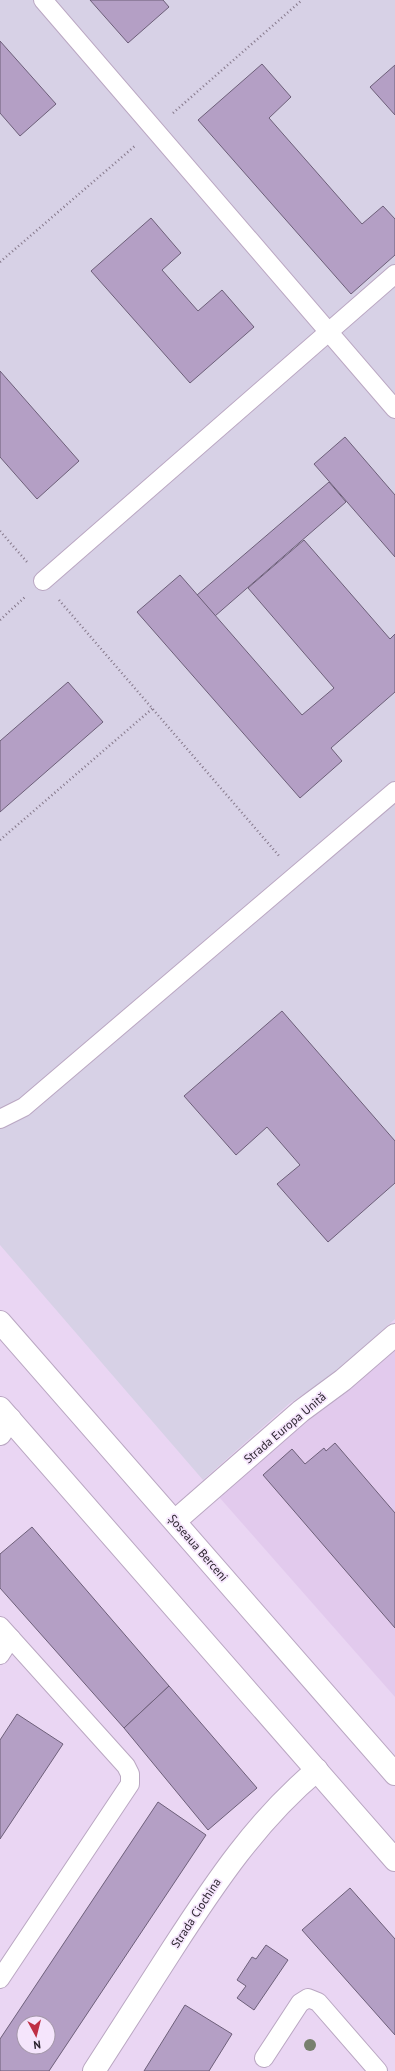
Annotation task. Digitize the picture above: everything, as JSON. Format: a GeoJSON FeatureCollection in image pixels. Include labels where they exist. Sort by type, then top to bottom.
{"type":"FeatureCollection","features":[{"type":"Feature","properties":{"kind":"main road","name":"Șoseaua Berceni"},"geometry":{"type":"LineString","coordinates":[[0,1322],[395,1774]]}},
{"type":"Feature","properties":{"kind":"main road","name":"Strada Europa Unită"},"geometry":{"type":"LineString","coordinates":[[175,1521],[301,1411],[343,1380],[395,1335]]}},
{"type":"Feature","properties":{"kind":"main road"},"geometry":{"type":"LineString","coordinates":[[3,1420],[317,1770],[395,1860]]}},
{"type":"Feature","properties":{"kind":"main road","name":"Strada Ciochina"},"geometry":{"type":"LineString","coordinates":[[94,2071],[205,1898],[232,1860],[260,1826],[296,1788],[317,1770]]}},
{"type":"Feature","properties":{"kind":"lane"},"geometry":{"type":"LineString","coordinates":[[43,0],[395,408]]}},
{"type":"Feature","properties":{"kind":"lane"},"geometry":{"type":"LineString","coordinates":[[43,581],[395,274]]}},
{"type":"Feature","properties":{"kind":"lane"},"geometry":{"type":"LineString","coordinates":[[0,1119],[24,1107],[395,791]]}},
{"type":"Feature","properties":{"kind":"lane"},"geometry":{"type":"LineString","coordinates":[[0,1654],[5,1632]]}},
{"type":"Feature","properties":{"kind":"lane"},"geometry":{"type":"LineString","coordinates":[[0,1979],[130,1784],[126,1766],[5,1632]]}},
{"type":"Feature","properties":{"kind":"lane"},"geometry":{"type":"LineString","coordinates":[[264,2058],[300,2002],[308,1998],[318,2002],[378,2071]]}},
{"type":"Feature","properties":{"kind":"path"},"geometry":{"type":"LineString","coordinates":[[0,531],[296,875]]}},
{"type":"Feature","properties":{"kind":"path"},"geometry":{"type":"LineString","coordinates":[[0,620],[43,581]]}},
{"type":"Feature","properties":{"kind":"path"},"geometry":{"type":"LineString","coordinates":[[0,840],[153,708]]}},
{"type":"Feature","properties":{"kind":"shaded area"},"geometry":{"type":"Polygon","coordinates":[[[0,0],[395,0],[395,1319],[330,1377],[290,1403],[203,1480],[0,1245],[0,0]]]}},
{"type":"Feature","properties":{"kind":"shaded area"},"geometry":{"type":"Polygon","coordinates":[[[395,1335],[395,1697],[212,1489],[395,1335]]]}},
{"type":"Feature","properties":{"kind":"building"},"geometry":{"type":"Polygon","coordinates":[[[90,0],[163,0],[169,7],[128,43],[90,0]]]}},
{"type":"Feature","properties":{"kind":"building"},"geometry":{"type":"Polygon","coordinates":[[[0,41],[56,104],[20,136],[0,113],[0,41]]]}},
{"type":"Feature","properties":{"kind":"building"},"geometry":{"type":"Polygon","coordinates":[[[262,64],[291,97],[269,118],[362,224],[383,206],[395,219],[395,255],[351,294],[198,120],[262,64]]]}},
{"type":"Feature","properties":{"kind":"building"},"geometry":{"type":"Polygon","coordinates":[[[395,65],[395,115],[370,87],[395,65]]]}},
{"type":"Feature","properties":{"kind":"building"},"geometry":{"type":"Polygon","coordinates":[[[151,218],[181,253],[162,270],[198,311],[222,290],[254,327],[190,383],[91,271],[151,218]]]}},
{"type":"Feature","properties":{"kind":"building"},"geometry":{"type":"Polygon","coordinates":[[[0,371],[79,461],[37,499],[0,457],[0,371]]]}},
{"type":"Feature","properties":{"kind":"building"},"geometry":{"type":"Polygon","coordinates":[[[345,437],[395,495],[395,557],[314,464],[345,437]]]}},
{"type":"Feature","properties":{"kind":"building"},"geometry":{"type":"Polygon","coordinates":[[[329,482],[346,502],[215,616],[197,595],[329,482]]]}},
{"type":"Feature","properties":{"kind":"building"},"geometry":{"type":"Polygon","coordinates":[[[304,540],[390,639],[395,634],[395,692],[331,748],[342,761],[300,798],[137,612],[180,575],[302,715],[334,688],[248,588],[304,540]]]}},
{"type":"Feature","properties":{"kind":"building"},"geometry":{"type":"Polygon","coordinates":[[[68,682],[103,722],[0,812],[0,741],[68,682]]]}},
{"type":"Feature","properties":{"kind":"building"},"geometry":{"type":"Polygon","coordinates":[[[282,1011],[395,1141],[395,1183],[328,1242],[277,1184],[300,1165],[267,1127],[236,1155],[184,1096],[282,1011]]]}},
{"type":"Feature","properties":{"kind":"building"},"geometry":{"type":"Polygon","coordinates":[[[335,1443],[395,1513],[395,1628],[263,1475],[292,1449],[305,1464],[324,1448],[326,1451],[335,1443]]]}},
{"type":"Feature","properties":{"kind":"building"},"geometry":{"type":"Polygon","coordinates":[[[32,1527],[169,1686],[124,1728],[0,1588],[0,1554],[32,1527]]]}},
{"type":"Feature","properties":{"kind":"building"},"geometry":{"type":"Polygon","coordinates":[[[169,1686],[257,1788],[208,1830],[124,1728],[169,1686]]]}},
{"type":"Feature","properties":{"kind":"building"},"geometry":{"type":"Polygon","coordinates":[[[17,1714],[63,1744],[0,1839],[0,1740],[17,1714]]]}},
{"type":"Feature","properties":{"kind":"building"},"geometry":{"type":"Polygon","coordinates":[[[158,1802],[206,1835],[49,2071],[0,2071],[0,2039],[16,2015],[158,1802]]]}},
{"type":"Feature","properties":{"kind":"building"},"geometry":{"type":"Polygon","coordinates":[[[350,1888],[395,1939],[395,2035],[302,1930],[350,1888]]]}},
{"type":"Feature","properties":{"kind":"building"},"geometry":{"type":"Polygon","coordinates":[[[266,1945],[288,1960],[254,2010],[237,1998],[246,1986],[237,1980],[252,1957],[256,1959],[266,1945]]]}},
{"type":"Feature","properties":{"kind":"building"},"geometry":{"type":"Polygon","coordinates":[[[185,2005],[232,2034],[209,2071],[144,2071],[185,2005]]]}}]}
